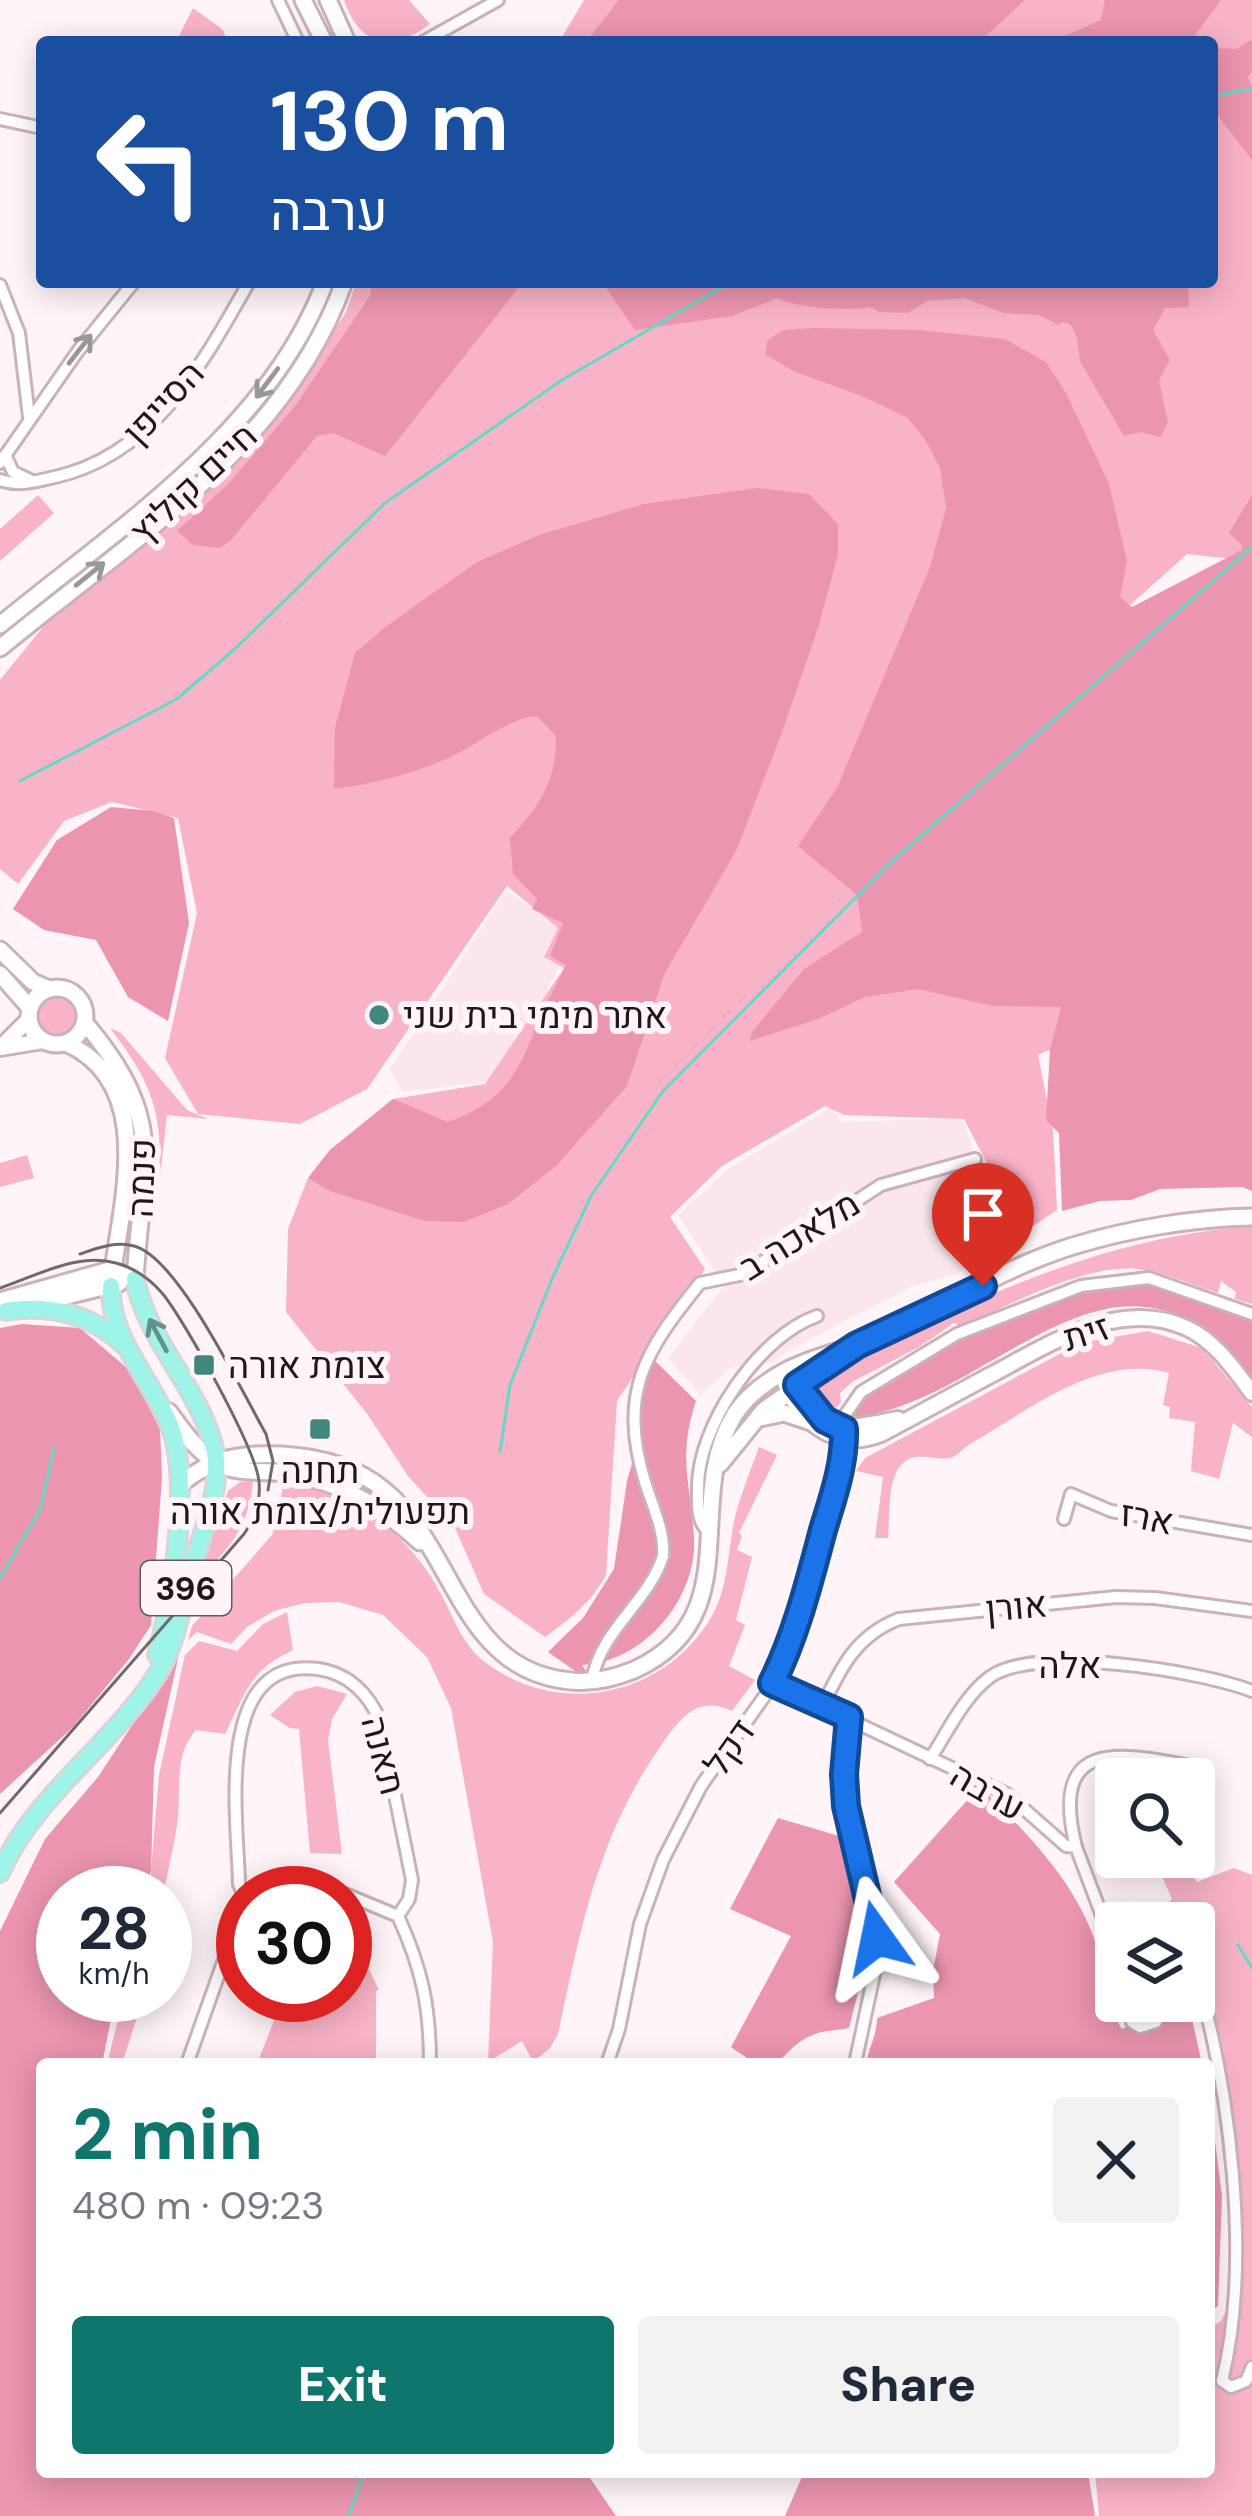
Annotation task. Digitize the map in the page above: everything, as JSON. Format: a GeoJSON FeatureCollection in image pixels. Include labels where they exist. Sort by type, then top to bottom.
{"type":"FeatureCollection","features":[{"type":"Feature","properties":{"kind":"main road"},"geometry":{"type":"LineString","coordinates":[[303,0],[321,36]]}},
{"type":"Feature","properties":{"kind":"main road"},"geometry":{"type":"LineString","coordinates":[[328,0],[346,36]]}},
{"type":"Feature","properties":{"kind":"main road","name":"חיים קוליץ"},"geometry":{"type":"LineString","coordinates":[[0,625],[193,467],[225,434],[286,359],[322,288]]}},
{"type":"Feature","properties":{"kind":"main road","name":"חיים קוליץ"},"geometry":{"type":"LineString","coordinates":[[0,648],[206,481],[302,369],[341,288]]}},
{"type":"Feature","properties":{"kind":"main road"},"geometry":{"type":"LineString","coordinates":[[0,950],[33,982],[49,989],[64,988],[79,998],[85,1023],[80,1034],[66,1043],[43,1041],[0,974]]}},
{"type":"Feature","properties":{"kind":"main road"},"geometry":{"type":"LineString","coordinates":[[29,1013],[49,989]]}},
{"type":"Feature","properties":{"kind":"main road","name":"פנמה"},"geometry":{"type":"LineString","coordinates":[[85,1023],[126,1078],[145,1129],[147,1173],[136,1279]]}},
{"type":"Feature","properties":{"kind":"main road","name":"פנמה"},"geometry":{"type":"LineString","coordinates":[[66,1043],[102,1071],[118,1097],[126,1126],[127,1163],[112,1277]]}},
{"type":"Feature","properties":{"kind":"main road"},"geometry":{"type":"LineString","coordinates":[[159,1400],[216,1462],[237,1470],[312,1478],[348,1491],[395,1521],[441,1566],[477,1627],[508,1660],[553,1679],[592,1681],[632,1671],[680,1637],[700,1606],[714,1474],[722,1442],[736,1413],[758,1389],[782,1373],[857,1345],[1069,1247],[1131,1233],[1252,1217]]}},
{"type":"Feature","properties":{"kind":"main road"},"geometry":{"type":"LineString","coordinates":[[2,1309],[112,1277],[136,1279]]}},
{"type":"Feature","properties":{"kind":"main road","name":"396"},"geometry":{"type":"LineString","coordinates":[[112,1277],[113,1316],[175,1439],[181,1484],[161,1639],[133,1705]]}},
{"type":"Feature","properties":{"kind":"main road","name":"396"},"geometry":{"type":"LineString","coordinates":[[0,1873],[38,1813],[133,1705],[169,1652],[207,1519],[216,1462],[203,1419],[142,1303],[136,1279]]}},
{"type":"Feature","properties":{"kind":"main road"},"geometry":{"type":"LineString","coordinates":[[2,1309],[41,1309],[77,1316],[108,1331],[136,1359]]}},
{"type":"Feature","properties":{"kind":"main road"},"geometry":{"type":"LineString","coordinates":[[714,1474],[751,1422],[857,1345]]}},
{"type":"Feature","properties":{"kind":"main road"},"geometry":{"type":"LineString","coordinates":[[751,1422],[784,1413],[811,1422]]}},
{"type":"Feature","properties":{"kind":"main road"},"geometry":{"type":"LineString","coordinates":[[181,1484],[216,1462]]}},
{"type":"Feature","properties":{"kind":"street"},"geometry":{"type":"LineString","coordinates":[[278,0],[295,36]]}},
{"type":"Feature","properties":{"kind":"street"},"geometry":{"type":"LineString","coordinates":[[434,36],[498,0]]}},
{"type":"Feature","properties":{"kind":"street"},"geometry":{"type":"LineString","coordinates":[[0,119],[36,127]]}},
{"type":"Feature","properties":{"kind":"street"},"geometry":{"type":"LineString","coordinates":[[0,285],[20,333],[28,418]]}},
{"type":"Feature","properties":{"kind":"street"},"geometry":{"type":"LineString","coordinates":[[41,480],[19,477],[2,459],[28,418],[129,288]]}},
{"type":"Feature","properties":{"kind":"street","name":"הסייפן"},"geometry":{"type":"LineString","coordinates":[[0,480],[15,485],[103,461],[163,412],[202,364],[246,288]]}},
{"type":"Feature","properties":{"kind":"street"},"geometry":{"type":"LineString","coordinates":[[0,1048],[19,1033],[29,1013]]}},
{"type":"Feature","properties":{"kind":"street"},"geometry":{"type":"LineString","coordinates":[[0,1048],[43,1041]]}},
{"type":"Feature","properties":{"kind":"street","name":"מלאכה ב"},"geometry":{"type":"LineString","coordinates":[[592,1681],[608,1640],[656,1574],[663,1556],[634,1438],[640,1378],[656,1338],[700,1283],[743,1274],[888,1182],[975,1159]]}},
{"type":"Feature","properties":{"kind":"street"},"geometry":{"type":"LineString","coordinates":[[845,1435],[846,1410],[860,1392],[957,1334],[1082,1286],[1149,1278],[1252,1314]]}},
{"type":"Feature","properties":{"kind":"street"},"geometry":{"type":"LineString","coordinates":[[711,1534],[700,1519],[698,1491],[700,1454],[710,1427],[730,1394],[784,1334],[817,1316]]}},
{"type":"Feature","properties":{"kind":"street","name":"זית"},"geometry":{"type":"LineString","coordinates":[[845,1435],[909,1417],[1062,1337],[1126,1320],[1170,1322],[1187,1328],[1218,1352],[1252,1393]]}},
{"type":"Feature","properties":{"kind":"street"},"geometry":{"type":"LineString","coordinates":[[782,1373],[811,1422],[824,1434],[845,1435]]}},
{"type":"Feature","properties":{"kind":"street"},"geometry":{"type":"LineString","coordinates":[[792,1388],[845,1435]]}},
{"type":"Feature","properties":{"kind":"street","name":"דקל"},"geometry":{"type":"LineString","coordinates":[[609,2058],[620,2029],[640,1924],[662,1860],[701,1786],[772,1683],[794,1634],[840,1472],[845,1435]]}},
{"type":"Feature","properties":{"kind":"street","name":"ארז"},"geometry":{"type":"LineString","coordinates":[[1064,1519],[1071,1494],[1111,1511],[1252,1535]]}},
{"type":"Feature","properties":{"kind":"street","name":"אורן"},"geometry":{"type":"LineString","coordinates":[[823,1705],[856,1648],[874,1630],[899,1619],[1122,1597],[1252,1611]]}},
{"type":"Feature","properties":{"kind":"street","name":"אלה"},"geometry":{"type":"LineString","coordinates":[[930,1759],[979,1687],[1009,1668],[1047,1664],[1155,1667],[1252,1691]]}},
{"type":"Feature","properties":{"kind":"street","name":"תאנה"},"geometry":{"type":"LineString","coordinates":[[239,1866],[238,1746],[244,1714],[260,1688],[277,1676],[298,1669],[323,1670],[355,1685],[380,1720],[412,1880],[409,1900],[398,1916]]}},
{"type":"Feature","properties":{"kind":"street","name":"ערבה"},"geometry":{"type":"LineString","coordinates":[[772,1683],[1007,1794],[1058,1842],[1076,1846],[1070,1793],[1078,1773],[1095,1760]]}},
{"type":"Feature","properties":{"kind":"street"},"geometry":{"type":"LineString","coordinates":[[849,1717],[846,1806],[877,1938],[876,1965],[856,2058]]}},
{"type":"Feature","properties":{"kind":"street","name":"ערבה"},"geometry":{"type":"LineString","coordinates":[[1104,1758],[1123,1754],[1148,1758]]}},
{"type":"Feature","properties":{"kind":"street"},"geometry":{"type":"LineString","coordinates":[[1076,1846],[1097,1902]]}},
{"type":"Feature","properties":{"kind":"street"},"geometry":{"type":"LineString","coordinates":[[372,1906],[398,1916],[416,1954],[429,2004],[430,2058]]}},
{"type":"Feature","properties":{"kind":"street"},"geometry":{"type":"LineString","coordinates":[[189,2058],[216,1982]]}},
{"type":"Feature","properties":{"kind":"street"},"geometry":{"type":"LineString","coordinates":[[1211,2022],[1237,2165],[1240,2290],[1232,2352],[1222,2381],[1232,2387],[1246,2381],[1252,2367]]}},
{"type":"Feature","properties":{"kind":"shaded area"},"geometry":{"type":"Polygon","coordinates":[[[344,0],[409,0],[430,24],[409,36],[368,36],[344,0]]]}},
{"type":"Feature","properties":{"kind":"shaded area"},"geometry":{"type":"Polygon","coordinates":[[[584,0],[1252,0],[1252,561],[1187,554],[1029,696],[1104,1025],[1038,1055],[1053,1131],[1057,1210],[1023,1233],[964,1119],[844,1115],[825,1106],[722,1166],[670,1217],[705,1269],[617,1401],[606,1575],[579,1610],[545,1637],[484,1594],[455,1528],[408,1476],[368,1415],[286,1312],[288,1229],[308,1178],[330,1150],[393,1099],[485,1084],[564,968],[544,957],[558,928],[507,886],[367,1089],[300,1124],[198,1114],[165,1058],[197,913],[178,818],[112,802],[64,821],[18,884],[0,869],[0,680],[52,616],[213,479],[293,395],[346,312],[354,288],[1218,288],[1218,36],[563,36],[584,0]]]}},
{"type":"Feature","properties":{"kind":"shaded area"},"geometry":{"type":"Polygon","coordinates":[[[619,0],[1025,0],[986,36],[591,36],[619,0]]]}},
{"type":"Feature","properties":{"kind":"shaded area"},"geometry":{"type":"Polygon","coordinates":[[[1105,0],[1221,0],[1194,36],[1064,36],[1101,20],[1105,0]]]}},
{"type":"Feature","properties":{"kind":"shaded area"},"geometry":{"type":"Polygon","coordinates":[[[193,8],[226,36],[179,36],[193,8]]]}},
{"type":"Feature","properties":{"kind":"shaded area"},"geometry":{"type":"Polygon","coordinates":[[[1252,39],[1248,77],[1252,160],[1218,116],[1218,48],[1236,49],[1252,39]]]}},
{"type":"Feature","properties":{"kind":"shaded area"},"geometry":{"type":"Polygon","coordinates":[[[371,288],[518,288],[385,456],[333,433],[317,436],[232,539],[220,548],[193,545],[177,531],[229,483],[295,406],[371,288]]]}},
{"type":"Feature","properties":{"kind":"shaded area"},"geometry":{"type":"Polygon","coordinates":[[[606,288],[1188,288],[1189,307],[1165,308],[1153,330],[1170,360],[1159,380],[1168,423],[1160,437],[1141,432],[1124,436],[1080,361],[1070,324],[1059,325],[1039,315],[1004,313],[964,298],[927,301],[908,313],[870,307],[811,307],[778,298],[732,316],[635,330],[606,288]]]}},
{"type":"Feature","properties":{"kind":"shaded area"},"geometry":{"type":"Polygon","coordinates":[[[783,330],[918,330],[1005,339],[1046,362],[1109,484],[1127,561],[1120,597],[1132,607],[1242,550],[1229,533],[1252,495],[1252,1191],[1242,1187],[1160,1189],[1131,1200],[1100,1201],[1062,1211],[1059,1133],[1046,1120],[1050,1050],[1061,1007],[993,1006],[918,989],[865,997],[818,1019],[750,1041],[752,1032],[804,969],[862,932],[857,895],[798,846],[837,788],[930,567],[946,508],[940,468],[908,418],[795,372],[766,355],[767,341],[783,330]]]}},
{"type":"Feature","properties":{"kind":"shaded area"},"geometry":{"type":"Polygon","coordinates":[[[757,488],[809,494],[838,524],[838,554],[819,625],[737,849],[664,975],[627,1086],[556,1166],[508,1204],[464,1222],[425,1221],[330,1191],[308,1178],[330,1150],[393,1099],[448,1122],[494,1097],[514,1074],[566,965],[550,956],[563,923],[532,909],[537,899],[513,874],[510,838],[544,792],[556,736],[537,716],[526,718],[431,765],[334,789],[335,728],[355,653],[477,562],[539,535],[644,504],[757,488]]]}},
{"type":"Feature","properties":{"kind":"shaded area"},"geometry":{"type":"Polygon","coordinates":[[[38,495],[54,513],[0,561],[0,529],[38,495]]]}},
{"type":"Feature","properties":{"kind":"shaded area"},"geometry":{"type":"Polygon","coordinates":[[[111,807],[174,818],[189,923],[168,1021],[128,997],[96,940],[44,930],[13,909],[57,840],[111,807]]]}},
{"type":"Feature","properties":{"kind":"shaded area"},"geometry":{"type":"Polygon","coordinates":[[[506,891],[561,924],[543,956],[559,967],[509,1065],[488,1082],[403,1092],[390,1069],[506,891]]]}},
{"type":"Feature","properties":{"kind":"shaded area"},"geometry":{"type":"Polygon","coordinates":[[[57,993],[73,1000],[80,1016],[73,1032],[57,1039],[41,1032],[34,1016],[41,1000],[57,993]]]}},
{"type":"Feature","properties":{"kind":"shaded area"},"geometry":{"type":"Polygon","coordinates":[[[110,1028],[121,1033],[187,1110],[208,1119],[167,1115],[157,1203],[160,1151],[155,1110],[139,1071],[110,1028]]]}},
{"type":"Feature","properties":{"kind":"shaded area"},"geometry":{"type":"Polygon","coordinates":[[[832,1107],[841,1122],[962,1118],[980,1168],[1003,1201],[1019,1241],[953,1275],[913,1286],[772,1362],[730,1368],[701,1395],[668,1358],[724,1286],[678,1215],[728,1169],[832,1107]]]}},
{"type":"Feature","properties":{"kind":"shaded area"},"geometry":{"type":"Polygon","coordinates":[[[27,1155],[34,1178],[0,1187],[0,1163],[27,1155]]]}},
{"type":"Feature","properties":{"kind":"shaded area"},"geometry":{"type":"Polygon","coordinates":[[[1252,1226],[1252,1304],[1235,1299],[1236,1292],[1221,1281],[1218,1293],[1137,1269],[1093,1273],[960,1326],[954,1323],[852,1382],[840,1393],[841,1402],[832,1413],[815,1393],[820,1378],[1028,1279],[1137,1245],[1252,1226]]]}},
{"type":"Feature","properties":{"kind":"shaded area"},"geometry":{"type":"Polygon","coordinates":[[[1149,1283],[1252,1319],[1252,1378],[1201,1328],[1152,1308],[1102,1310],[1053,1327],[901,1406],[847,1418],[858,1399],[893,1382],[960,1337],[1081,1290],[1149,1283]]]}},
{"type":"Feature","properties":{"kind":"shaded area"},"geometry":{"type":"Polygon","coordinates":[[[22,1324],[80,1328],[134,1374],[160,1430],[162,1478],[151,1625],[73,1727],[0,1794],[0,1328],[22,1324]]]}},
{"type":"Feature","properties":{"kind":"shaded area"},"geometry":{"type":"Polygon","coordinates":[[[1148,1331],[1202,1348],[1252,1407],[1252,1437],[1233,1423],[1219,1479],[1191,1471],[1195,1422],[1169,1418],[1170,1407],[1163,1405],[1169,1373],[1118,1371],[1092,1377],[1043,1400],[953,1457],[906,1461],[893,1481],[888,1538],[875,1538],[883,1477],[856,1471],[865,1458],[1080,1343],[1148,1331]]]}},
{"type":"Feature","properties":{"kind":"shaded area"},"geometry":{"type":"Polygon","coordinates":[[[653,1359],[696,1401],[686,1455],[693,1561],[676,1605],[645,1640],[626,1653],[582,1665],[595,1685],[548,1652],[583,1618],[614,1569],[627,1481],[641,1432],[642,1393],[653,1359]]]}},
{"type":"Feature","properties":{"kind":"shaded area"},"geometry":{"type":"Polygon","coordinates":[[[759,1447],[777,1455],[739,1533],[737,1550],[752,1557],[736,1620],[745,1625],[729,1666],[755,1680],[732,1711],[708,1706],[690,1712],[638,1781],[594,1885],[558,2034],[550,2048],[531,2058],[522,2041],[488,2058],[493,1942],[451,1708],[427,1657],[383,1615],[339,1602],[305,1603],[274,1611],[247,1627],[231,1644],[197,1632],[188,1640],[192,1626],[272,1535],[283,1483],[354,1505],[395,1534],[428,1572],[464,1639],[485,1662],[514,1680],[545,1690],[578,1694],[610,1690],[640,1681],[668,1665],[713,1614],[725,1579],[737,1508],[759,1447]]]}},
{"type":"Feature","properties":{"kind":"shaded area"},"geometry":{"type":"Polygon","coordinates":[[[253,1481],[241,1526],[196,1584],[228,1491],[240,1482],[253,1481]]]}},
{"type":"Feature","properties":{"kind":"shaded area"},"geometry":{"type":"Polygon","coordinates":[[[287,1612],[293,1650],[257,1675],[225,1734],[196,1730],[189,1740],[181,1760],[169,1866],[151,1866],[159,1775],[185,1655],[199,1641],[237,1651],[263,1624],[287,1612]]]}},
{"type":"Feature","properties":{"kind":"shaded area"},"geometry":{"type":"Polygon","coordinates":[[[179,1654],[154,1767],[151,1866],[36,1866],[36,2022],[111,2022],[103,2058],[36,2058],[36,2478],[590,2478],[616,2516],[0,2516],[0,1931],[45,1839],[98,1777],[179,1654]]]}},
{"type":"Feature","properties":{"kind":"shaded area"},"geometry":{"type":"Polygon","coordinates":[[[317,1686],[347,1694],[332,1719],[328,1740],[342,1854],[310,1853],[299,1729],[270,1715],[295,1692],[317,1686]]]}},
{"type":"Feature","properties":{"kind":"shaded area"},"geometry":{"type":"Polygon","coordinates":[[[980,1786],[1044,1854],[1082,1912],[1095,1944],[1095,2022],[1119,2022],[1122,2029],[1135,2022],[1193,2022],[1201,2058],[868,2058],[877,2018],[934,1998],[940,1934],[894,1882],[980,1786]]]}},
{"type":"Feature","properties":{"kind":"shaded area"},"geometry":{"type":"Polygon","coordinates":[[[778,1818],[839,1836],[865,1931],[862,1972],[849,2028],[804,2039],[782,2058],[748,2058],[731,2047],[791,1936],[730,1909],[778,1818]]]}},
{"type":"Feature","properties":{"kind":"shaded area"},"geometry":{"type":"Polygon","coordinates":[[[1234,1868],[1252,1875],[1252,2516],[1099,2516],[1096,2478],[1215,2478],[1215,2324],[1233,2296],[1231,2151],[1215,2058],[1203,2022],[1215,2022],[1215,1902],[1169,1902],[1172,1899],[1163,1878],[1194,1878],[1197,1882],[1234,1868]]]}},
{"type":"Feature","properties":{"kind":"shaded area"},"geometry":{"type":"Polygon","coordinates":[[[372,1975],[379,1990],[376,2058],[259,2058],[273,2022],[372,2022],[372,1975]]]}},
{"type":"Feature","properties":{"kind":"shaded area"},"geometry":{"type":"Polygon","coordinates":[[[117,2022],[135,2022],[124,2058],[108,2058],[117,2022]]]}},
{"type":"Feature","properties":{"kind":"shaded area"},"geometry":{"type":"Polygon","coordinates":[[[1215,2141],[1222,2196],[1215,2308],[1215,2141]]]}},
{"type":"Feature","properties":{"kind":"shaded area"},"geometry":{"type":"Polygon","coordinates":[[[801,2478],[1089,2478],[1095,2516],[785,2516],[801,2478]]]}},
{"type":"Feature","properties":{"kind":"waterway"},"geometry":{"type":"LineString","coordinates":[[1218,95],[1252,89]]}},
{"type":"Feature","properties":{"kind":"waterway"},"geometry":{"type":"LineString","coordinates":[[20,781],[177,699],[385,503],[562,380],[721,288]]}},
{"type":"Feature","properties":{"kind":"waterway"},"geometry":{"type":"LineString","coordinates":[[500,1452],[510,1385],[552,1279],[591,1196],[663,1091],[890,863],[1252,547]]}},
{"type":"Feature","properties":{"kind":"waterway"},"geometry":{"type":"LineString","coordinates":[[0,1578],[40,1510],[54,1448]]}},
{"type":"Feature","properties":{"kind":"waterway"},"geometry":{"type":"LineString","coordinates":[[1238,1945],[1252,1968]]}},
{"type":"Feature","properties":{"kind":"waterway"},"geometry":{"type":"LineString","coordinates":[[349,2516],[362,2478]]}},
{"type":"Feature","properties":{"kind":"tram line"},"geometry":{"type":"LineString","coordinates":[[80,1254],[113,1245],[134,1246],[170,1274],[207,1328],[266,1434],[273,1461],[268,1490]]}},
{"type":"Feature","properties":{"kind":"tram line"},"geometry":{"type":"LineString","coordinates":[[0,1288],[57,1267],[102,1260],[147,1279],[162,1293],[202,1356],[246,1443],[259,1482],[256,1510],[244,1534],[0,1813]]}},
{"type":"Feature","properties":{"kind":"place","name":"אתר מימי בית שני"},"geometry":{"type":"Point","coordinates":[379,1015]}},
{"type":"Feature","properties":{"kind":"place","name":"צומת אורה"},"geometry":{"type":"Point","coordinates":[204,1365]}},
{"type":"Feature","properties":{"kind":"place","name":"תחנה תפעולית/צומת אורה"},"geometry":{"type":"Point","coordinates":[320,1429]}},
{"type":"Feature","properties":{"kind":"route"},"geometry":{"type":"LineString","coordinates":[[877,1938],[846,1806],[849,1717],[772,1683],[794,1634],[845,1441],[844,1429],[825,1420],[797,1385],[857,1345],[983,1286]]}}]}
